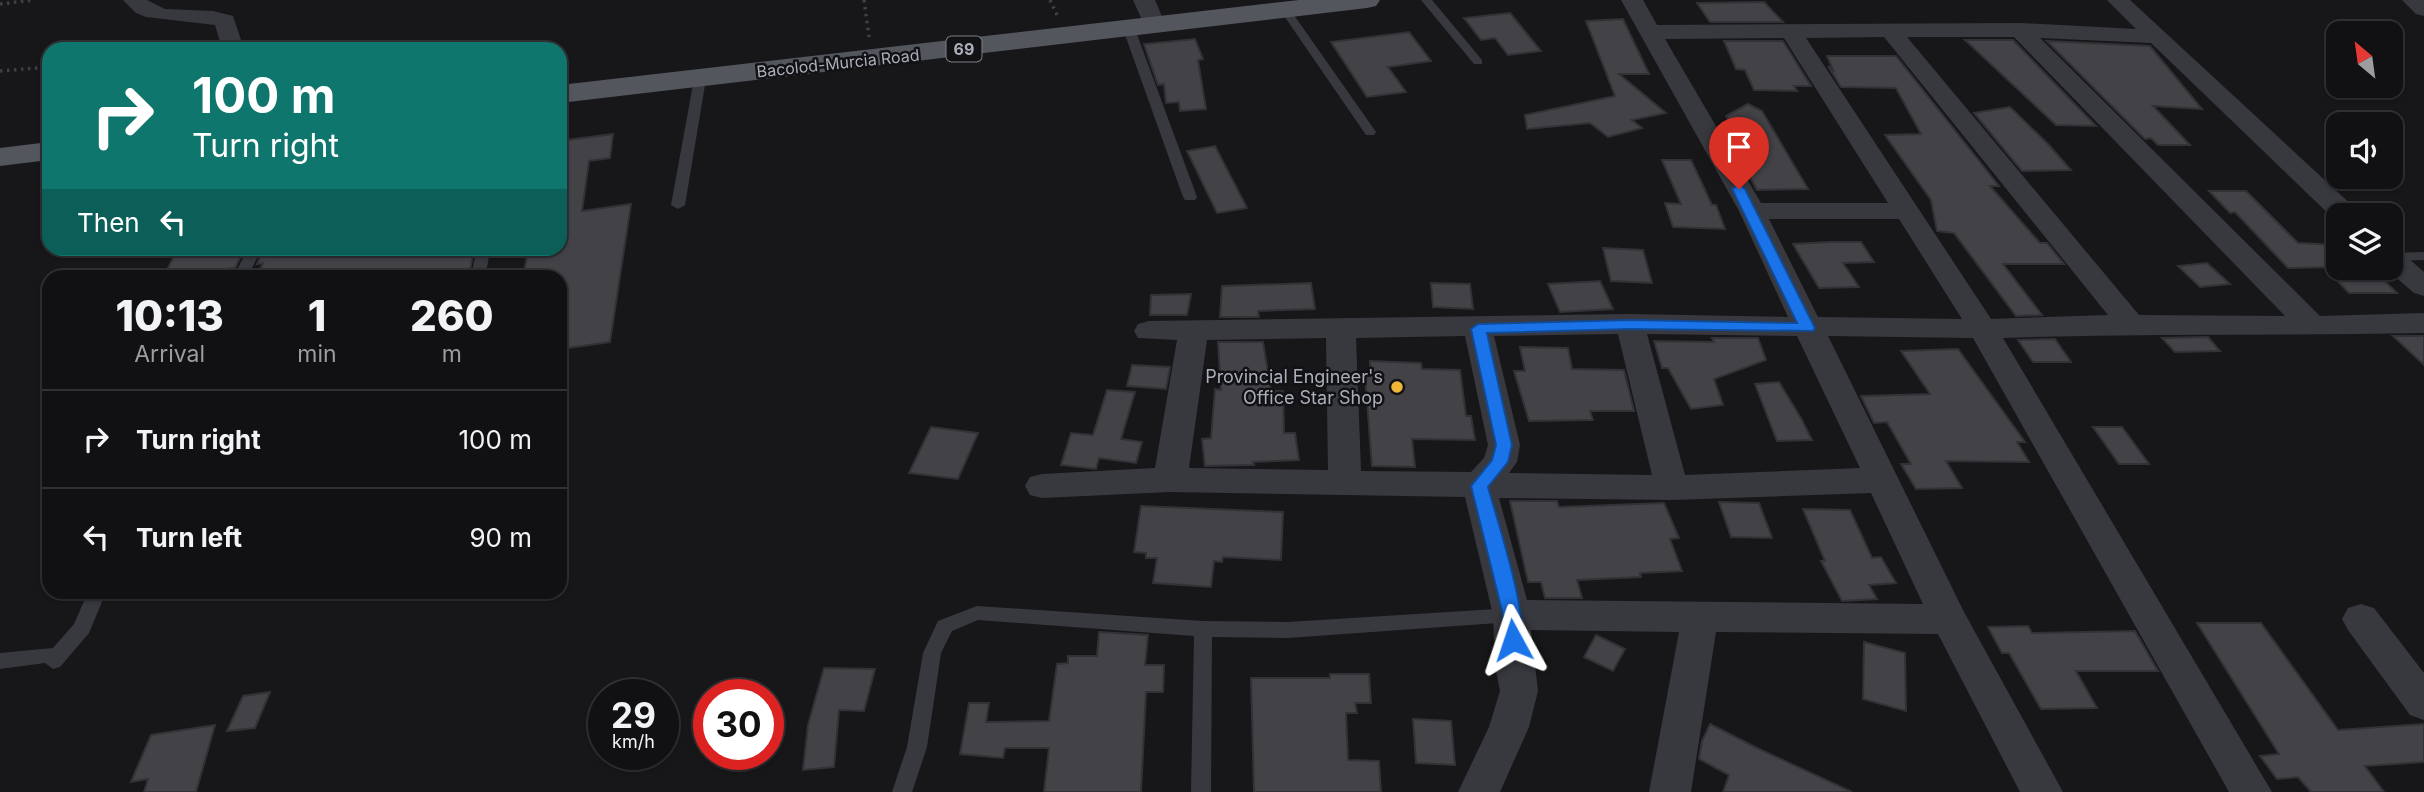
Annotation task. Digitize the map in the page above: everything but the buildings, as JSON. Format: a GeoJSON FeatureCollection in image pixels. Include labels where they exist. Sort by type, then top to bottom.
{"type":"FeatureCollection","features":[{"type":"Feature","properties":{"kind":"main road","name":"Bacolod-Murcia Road"},"geometry":{"type":"LineString","coordinates":[[567,93],[872,60],[1367,0]]}},
{"type":"Feature","properties":{"kind":"main road"},"geometry":{"type":"LineString","coordinates":[[0,157],[42,152]]}},
{"type":"Feature","properties":{"kind":"street"},"geometry":{"type":"LineString","coordinates":[[134,0],[145,11],[170,16],[215,17],[225,21],[231,42]]}},
{"type":"Feature","properties":{"kind":"street"},"geometry":{"type":"LineString","coordinates":[[1142,27],[1144,0]]}},
{"type":"Feature","properties":{"kind":"street"},"geometry":{"type":"LineString","coordinates":[[1632,0],[1752,211],[1879,480],[1949,619],[2042,792]]}},
{"type":"Feature","properties":{"kind":"street"},"geometry":{"type":"LineString","coordinates":[[2118,0],[2333,203]]}},
{"type":"Feature","properties":{"kind":"street"},"geometry":{"type":"LineString","coordinates":[[2413,0],[2424,9]]}},
{"type":"Feature","properties":{"kind":"street"},"geometry":{"type":"LineString","coordinates":[[1648,32],[2020,30],[2157,37]]}},
{"type":"Feature","properties":{"kind":"street"},"geometry":{"type":"LineString","coordinates":[[2020,30],[2312,326]]}},
{"type":"Feature","properties":{"kind":"street"},"geometry":{"type":"LineString","coordinates":[[1892,32],[2131,324]]}},
{"type":"Feature","properties":{"kind":"street"},"geometry":{"type":"LineString","coordinates":[[1792,33],[1983,329],[2251,792]]}},
{"type":"Feature","properties":{"kind":"street"},"geometry":{"type":"LineString","coordinates":[[1752,211],[1908,211]]}},
{"type":"Feature","properties":{"kind":"street"},"geometry":{"type":"LineString","coordinates":[[2403,269],[2424,288]]}},
{"type":"Feature","properties":{"kind":"street"},"geometry":{"type":"LineString","coordinates":[[1149,331],[1194,328],[1478,329],[1630,324],[1983,329],[2131,324],[2312,326],[2424,323]]}},
{"type":"Feature","properties":{"kind":"street"},"geometry":{"type":"LineString","coordinates":[[1630,324],[1672,488]]}},
{"type":"Feature","properties":{"kind":"street"},"geometry":{"type":"LineString","coordinates":[[1170,480],[1194,328]]}},
{"type":"Feature","properties":{"kind":"street"},"geometry":{"type":"LineString","coordinates":[[1341,329],[1345,481]]}},
{"type":"Feature","properties":{"kind":"street"},"geometry":{"type":"LineString","coordinates":[[1478,329],[1504,445],[1500,462],[1479,486]]}},
{"type":"Feature","properties":{"kind":"street"},"geometry":{"type":"LineString","coordinates":[[1042,486],[1170,480],[1672,488],[1879,480]]}},
{"type":"Feature","properties":{"kind":"street"},"geometry":{"type":"LineString","coordinates":[[1479,486],[1512,615],[1514,665],[1519,691],[1509,727],[1479,792]]}},
{"type":"Feature","properties":{"kind":"street"},"geometry":{"type":"LineString","coordinates":[[1512,615],[1949,619]]}},
{"type":"Feature","properties":{"kind":"street"},"geometry":{"type":"LineString","coordinates":[[1670,792],[1700,617]]}},
{"type":"Feature","properties":{"kind":"street"},"geometry":{"type":"LineString","coordinates":[[2361,619],[2424,703]]}},
{"type":"Feature","properties":{"kind":"lane"},"geometry":{"type":"LineString","coordinates":[[1426,0],[1478,62]]}},
{"type":"Feature","properties":{"kind":"lane"},"geometry":{"type":"LineString","coordinates":[[1285,10],[1370,132]]}},
{"type":"Feature","properties":{"kind":"lane"},"geometry":{"type":"LineString","coordinates":[[1142,27],[1190,197]]}},
{"type":"Feature","properties":{"kind":"lane"},"geometry":{"type":"LineString","coordinates":[[678,205],[700,79]]}},
{"type":"Feature","properties":{"kind":"lane"},"geometry":{"type":"LineString","coordinates":[[2403,257],[2424,256]]}},
{"type":"Feature","properties":{"kind":"lane"},"geometry":{"type":"LineString","coordinates":[[0,661],[50,655],[53,661],[82,628],[94,599]]}},
{"type":"Feature","properties":{"kind":"lane"},"geometry":{"type":"LineString","coordinates":[[902,792],[917,747],[932,653],[945,626],[978,613],[1203,629],[1288,630],[1512,615]]}},
{"type":"Feature","properties":{"kind":"lane"},"geometry":{"type":"LineString","coordinates":[[1201,792],[1203,629]]}},
{"type":"Feature","properties":{"kind":"path"},"geometry":{"type":"LineString","coordinates":[[0,4],[34,0]]}},
{"type":"Feature","properties":{"kind":"path"},"geometry":{"type":"LineString","coordinates":[[864,0],[872,60]]}},
{"type":"Feature","properties":{"kind":"path"},"geometry":{"type":"LineString","coordinates":[[0,71],[42,68]]}},
{"type":"Feature","properties":{"kind":"place","name":"Provincial Engineer's Office Star Shop"},"geometry":{"type":"Point","coordinates":[1397,387]}},
{"type":"Feature","properties":{"kind":"route"},"geometry":{"type":"LineString","coordinates":[[1513,640],[1512,615],[1479,486],[1500,462],[1504,445],[1478,329],[1630,324],[1807,328],[1739,189]]}}]}
